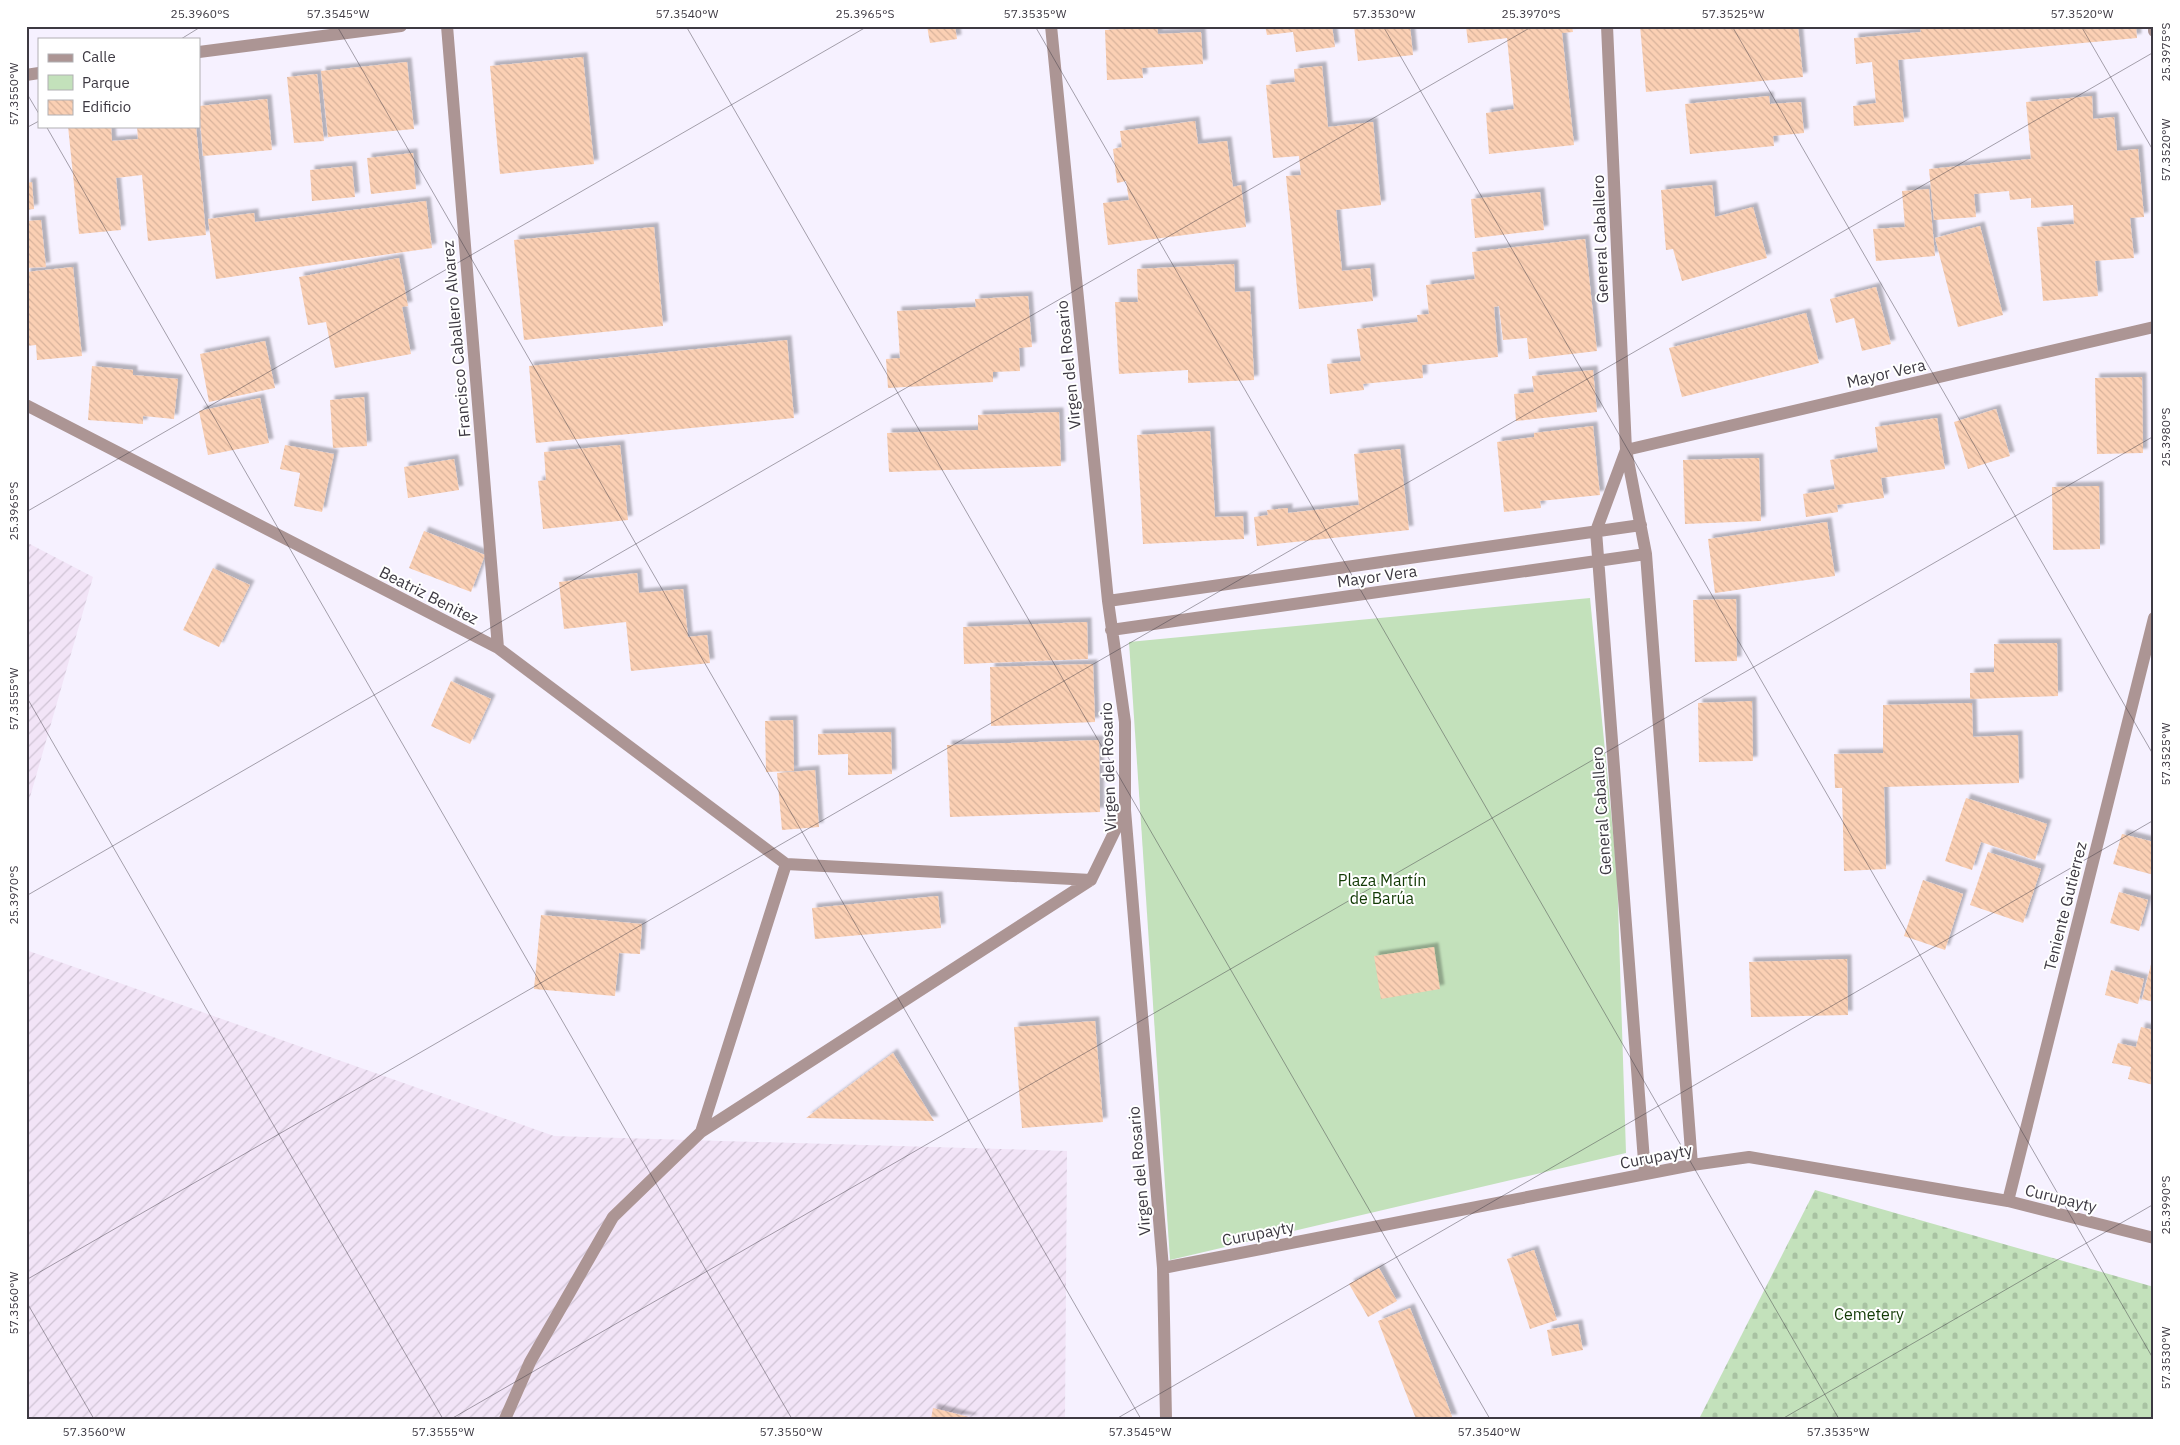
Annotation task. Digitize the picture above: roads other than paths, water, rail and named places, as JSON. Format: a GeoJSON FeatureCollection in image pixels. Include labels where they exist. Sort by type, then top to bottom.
{"type":"FeatureCollection","features":[{"type":"Feature","properties":{"kind":"street"},"geometry":{"type":"LineString","coordinates":[[200,52],[401,26]]}},
{"type":"Feature","properties":{"kind":"street","name":"Francisco Caballero Alvarez"},"geometry":{"type":"LineString","coordinates":[[447,26],[498,648]]}},
{"type":"Feature","properties":{"kind":"street","name":"Virgen del Rosario"},"geometry":{"type":"LineString","coordinates":[[1051,26],[1108,601],[1125,722],[1125,810],[1163,1268],[1166,1419]]}},
{"type":"Feature","properties":{"kind":"street","name":"General Caballero"},"geometry":{"type":"LineString","coordinates":[[1608,26],[1626,450],[1646,554],[1692,1165]]}},
{"type":"Feature","properties":{"kind":"street"},"geometry":{"type":"LineString","coordinates":[[2154,26],[2154,31]]}},
{"type":"Feature","properties":{"kind":"street","name":"Mayor Vera"},"geometry":{"type":"LineString","coordinates":[[1626,450],[2154,327]]}},
{"type":"Feature","properties":{"kind":"street","name":"Beatriz Benitez"},"geometry":{"type":"LineString","coordinates":[[26,405],[498,648],[786,864]]}},
{"type":"Feature","properties":{"kind":"street","name":"General Caballero"},"geometry":{"type":"LineString","coordinates":[[1626,450],[1596,531],[1645,1174]]}},
{"type":"Feature","properties":{"kind":"street","name":"Mayor Vera"},"geometry":{"type":"LineString","coordinates":[[1108,601],[1641,525]]}},
{"type":"Feature","properties":{"kind":"street","name":"Mayor Vera"},"geometry":{"type":"LineString","coordinates":[[1112,630],[1646,554]]}},
{"type":"Feature","properties":{"kind":"street","name":"Teniente Gutierrez"},"geometry":{"type":"LineString","coordinates":[[2008,1201],[2154,618]]}},
{"type":"Feature","properties":{"kind":"street"},"geometry":{"type":"LineString","coordinates":[[506,1419],[530,1362],[613,1217],[701,1132],[1091,880],[1125,810]]}},
{"type":"Feature","properties":{"kind":"street"},"geometry":{"type":"LineString","coordinates":[[701,1132],[786,864],[1091,880]]}},
{"type":"Feature","properties":{"kind":"street","name":"Curupayty"},"geometry":{"type":"LineString","coordinates":[[1163,1268],[1692,1165],[1749,1157],[2008,1201],[2154,1238]]}},
{"type":"Feature","properties":{"kind":"park label","name":"Plaza Martín de Barúa"},"geometry":{"type":"Point","coordinates":[1382,889]}},
{"type":"Feature","properties":{"kind":"park label","name":"Cemetery"},"geometry":{"type":"Point","coordinates":[1869,1314]}}]}
